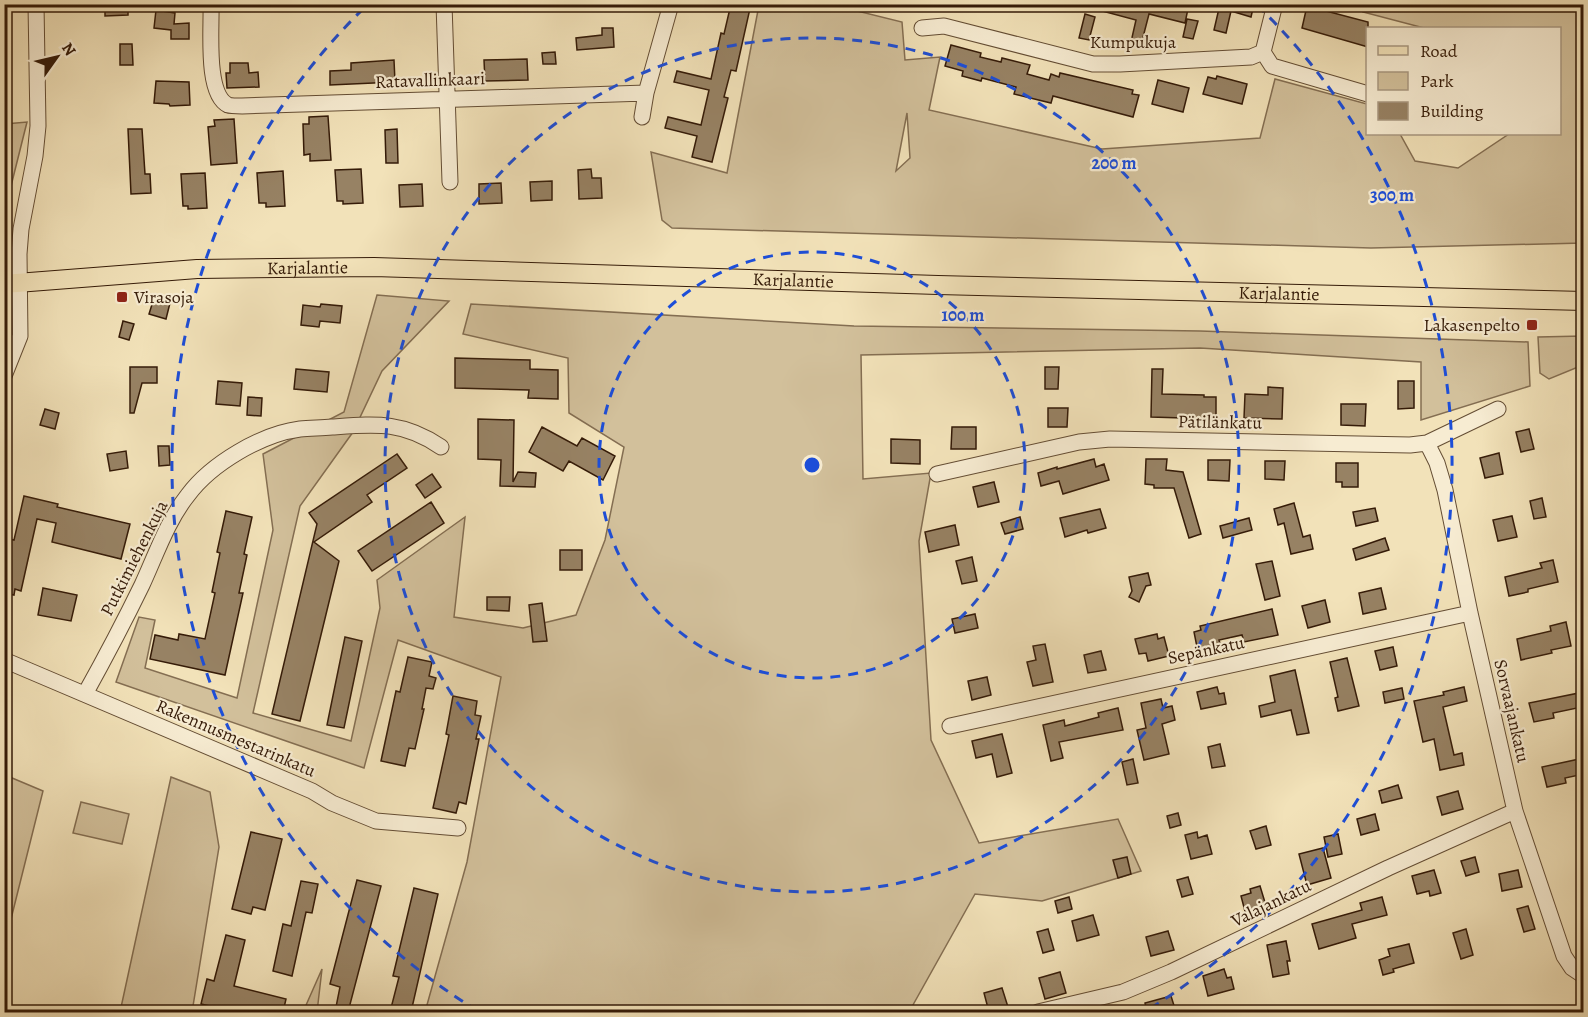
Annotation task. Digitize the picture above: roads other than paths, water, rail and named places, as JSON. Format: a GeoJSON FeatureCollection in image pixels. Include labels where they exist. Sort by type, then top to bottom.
{"type":"FeatureCollection","features":[{"type":"Feature","properties":{"kind":"main road","name":"Karjalantie"},"geometry":{"type":"LineString","coordinates":[[12,284],[197,270],[374,267],[926,285],[1584,301]]}},
{"type":"Feature","properties":{"kind":"street"},"geometry":{"type":"LineString","coordinates":[[4,376],[20,336],[12,284],[35,156],[38,126],[36,4]]}},
{"type":"Feature","properties":{"kind":"street","name":"Ratavallinkaari"},"geometry":{"type":"LineString","coordinates":[[211,4],[213,81],[217,94],[227,104],[251,106],[646,93]]}},
{"type":"Feature","properties":{"kind":"street"},"geometry":{"type":"LineString","coordinates":[[444,4],[450,182]]}},
{"type":"Feature","properties":{"kind":"street"},"geometry":{"type":"LineString","coordinates":[[642,117],[646,93],[670,4]]}},
{"type":"Feature","properties":{"kind":"street"},"geometry":{"type":"LineString","coordinates":[[1275,4],[1263,52],[1272,66],[1366,93]]}},
{"type":"Feature","properties":{"kind":"street","name":"Kumpukuja"},"geometry":{"type":"LineString","coordinates":[[922,28],[944,26],[1093,64],[1251,57],[1263,52]]}},
{"type":"Feature","properties":{"kind":"street","name":"Pätilänkatu"},"geometry":{"type":"LineString","coordinates":[[937,474],[1079,442],[1110,439],[1410,445],[1427,443],[1498,409]]}},
{"type":"Feature","properties":{"kind":"street","name":"Putkimiehenkuja"},"geometry":{"type":"LineString","coordinates":[[86,694],[138,593],[170,524],[188,495],[225,461],[262,440],[299,429],[359,425],[392,426],[414,431],[441,447]]}},
{"type":"Feature","properties":{"kind":"street","name":"Sorvaajankatu"},"geometry":{"type":"LineString","coordinates":[[1427,443],[1437,463],[1445,490],[1515,811],[1564,956],[1572,968],[1584,976]]}},
{"type":"Feature","properties":{"kind":"street","name":"Sepänkatu"},"geometry":{"type":"LineString","coordinates":[[950,726],[1470,613]]}},
{"type":"Feature","properties":{"kind":"street","name":"Rakennusmestarinkatu"},"geometry":{"type":"LineString","coordinates":[[4,660],[312,791],[332,803],[376,821],[458,828]]}},
{"type":"Feature","properties":{"kind":"street","name":"Valajankatu"},"geometry":{"type":"LineString","coordinates":[[1038,1012],[1123,992],[1172,972],[1388,868],[1515,811]]}},
{"type":"Feature","properties":{"kind":"place","name":"Virasoja"},"geometry":{"type":"Point","coordinates":[122,297]}},
{"type":"Feature","properties":{"kind":"place","name":"Lakasenpelto"},"geometry":{"type":"Point","coordinates":[1532,325]}}]}
